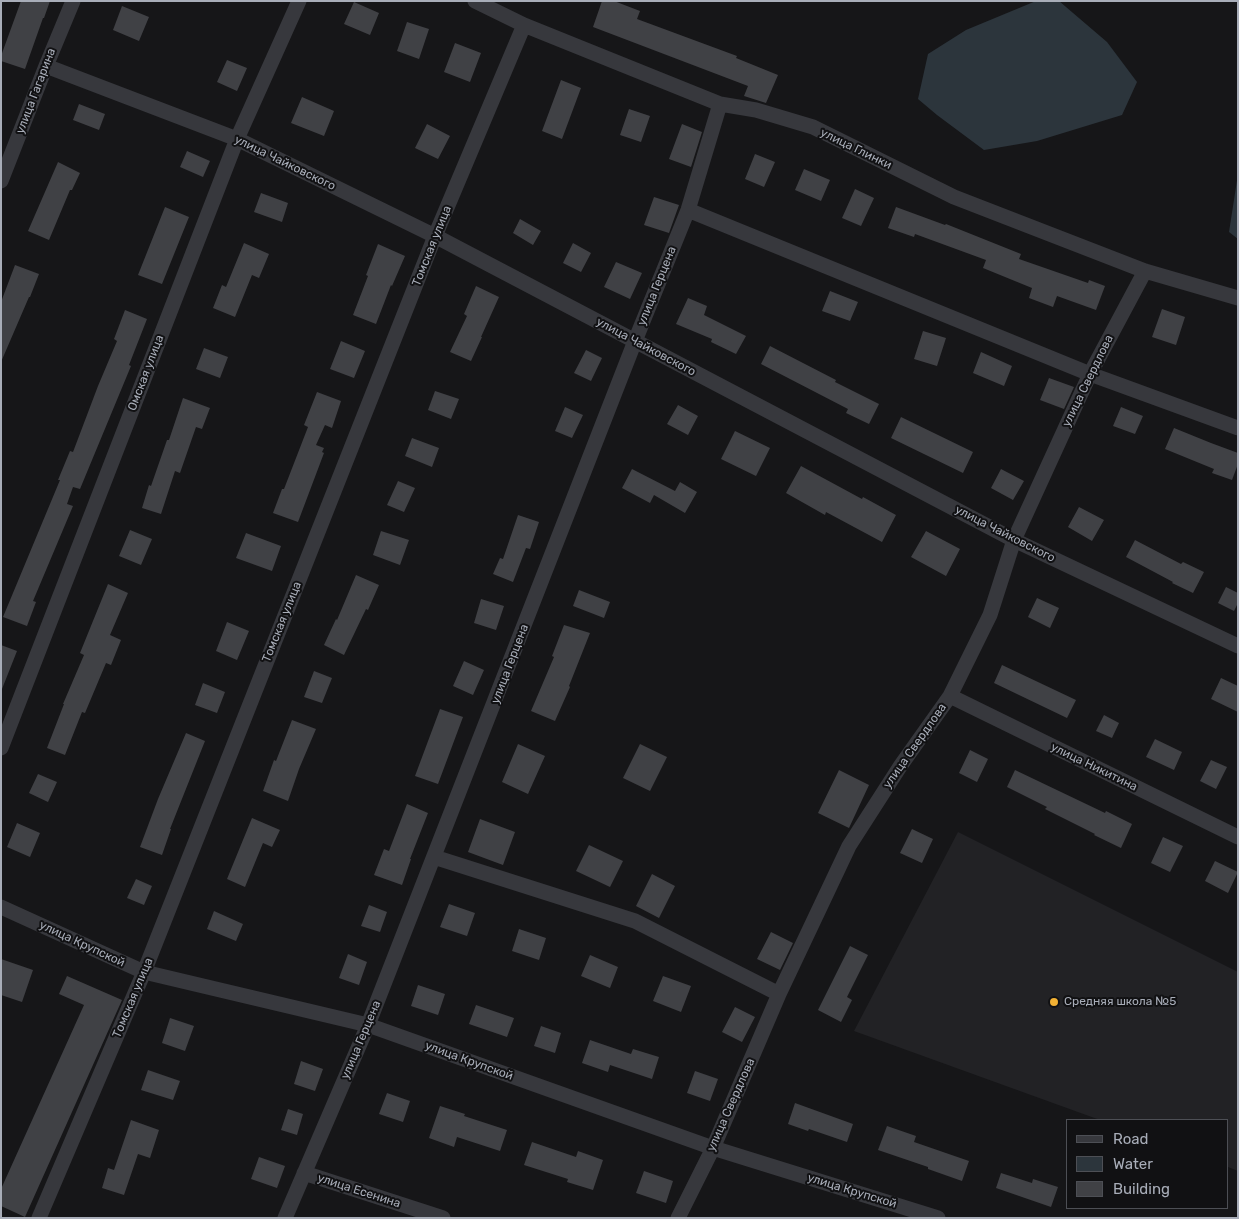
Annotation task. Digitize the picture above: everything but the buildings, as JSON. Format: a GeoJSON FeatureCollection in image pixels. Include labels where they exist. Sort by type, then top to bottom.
{"type":"FeatureCollection","features":[{"type":"Feature","properties":{"kind":"street","name":"улица Гагарина"},"geometry":{"type":"LineString","coordinates":[[1,182],[73,1]]}},
{"type":"Feature","properties":{"kind":"street","name":"Омская улица"},"geometry":{"type":"LineString","coordinates":[[1,748],[237,138],[299,1]]}},
{"type":"Feature","properties":{"kind":"street","name":"улица Глинки"},"geometry":{"type":"LineString","coordinates":[[475,1],[524,26],[720,104],[756,110],[813,127],[954,197],[1145,271],[1238,298]]}},
{"type":"Feature","properties":{"kind":"street","name":"Томская улица"},"geometry":{"type":"LineString","coordinates":[[39,1218],[144,972],[435,236],[524,26]]}},
{"type":"Feature","properties":{"kind":"street","name":"улица Чайковского"},"geometry":{"type":"LineString","coordinates":[[46,66],[237,138],[435,236],[1014,540],[1238,646]]}},
{"type":"Feature","properties":{"kind":"street","name":"улица Герцена"},"geometry":{"type":"LineString","coordinates":[[285,1218],[368,1026],[635,341],[688,210],[720,104]]}},
{"type":"Feature","properties":{"kind":"street"},"geometry":{"type":"LineString","coordinates":[[688,210],[1090,374],[1238,428]]}},
{"type":"Feature","properties":{"kind":"street","name":"улица Свердлова"},"geometry":{"type":"LineString","coordinates":[[678,1218],[713,1148],[779,994],[849,846],[901,765],[950,696],[990,615],[1014,540],[1090,374],[1145,271]]}},
{"type":"Feature","properties":{"kind":"street","name":"улица Никитина"},"geometry":{"type":"LineString","coordinates":[[950,696],[1238,837]]}},
{"type":"Feature","properties":{"kind":"street"},"geometry":{"type":"LineString","coordinates":[[434,858],[635,921],[779,994]]}},
{"type":"Feature","properties":{"kind":"street","name":"улица Крупской"},"geometry":{"type":"LineString","coordinates":[[1,907],[144,972],[368,1026],[713,1148],[938,1218]]}},
{"type":"Feature","properties":{"kind":"street","name":"улица Есенина"},"geometry":{"type":"LineString","coordinates":[[304,1173],[443,1218]]}},
{"type":"Feature","properties":{"kind":"shaded area","name":"Средняя школа №5"},"geometry":{"type":"Polygon","coordinates":[[[958,832],[1238,972],[1238,1171],[1229,1167],[1229,1119],[1097,1119],[854,1031],[958,832]]]}},
{"type":"Feature","properties":{"kind":"water"},"geometry":{"type":"Polygon","coordinates":[[[1036,1],[1059,1],[1107,42],[1137,82],[1122,115],[1037,141],[984,150],[918,99],[928,54],[966,30],[1036,1]]]}},
{"type":"Feature","properties":{"kind":"water"},"geometry":{"type":"Polygon","coordinates":[[[1238,174],[1238,239],[1229,232],[1238,174]]]}},
{"type":"Feature","properties":{"kind":"place","name":"Средняя школа №5"},"geometry":{"type":"Point","coordinates":[1054,1002]}}]}
